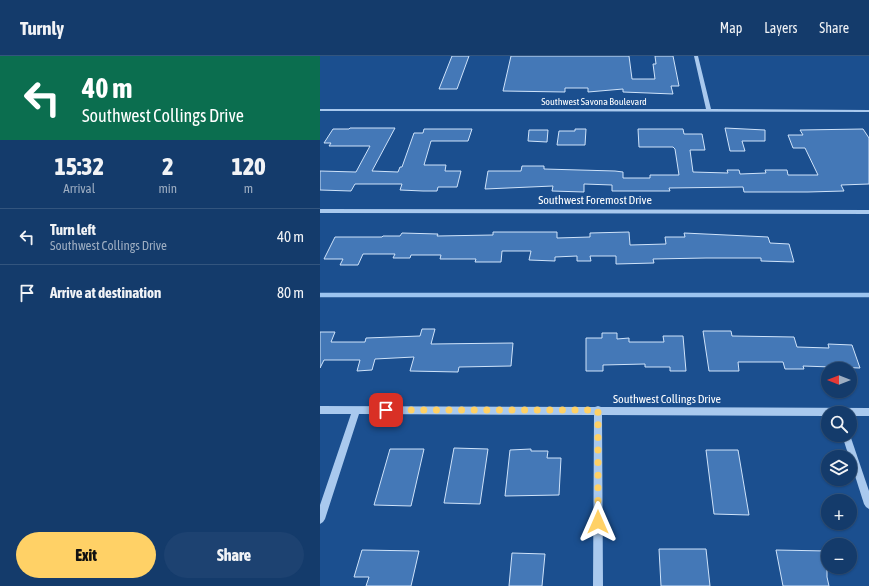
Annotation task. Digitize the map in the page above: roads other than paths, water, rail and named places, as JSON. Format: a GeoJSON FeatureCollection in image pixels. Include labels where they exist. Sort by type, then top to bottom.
{"type":"FeatureCollection","features":[{"type":"Feature","properties":{"kind":"street"},"geometry":{"type":"LineString","coordinates":[[696,56],[709,110]]}},
{"type":"Feature","properties":{"kind":"street","name":"Southwest Savona Boulevard"},"geometry":{"type":"LineString","coordinates":[[320,110],[869,111]]}},
{"type":"Feature","properties":{"kind":"street","name":"Southwest Foremost Drive"},"geometry":{"type":"LineString","coordinates":[[320,211],[869,212]]}},
{"type":"Feature","properties":{"kind":"street","name":"Southwest Collings Drive"},"geometry":{"type":"LineString","coordinates":[[320,410],[821,412]]}},
{"type":"Feature","properties":{"kind":"street"},"geometry":{"type":"LineString","coordinates":[[320,518],[356,410]]}},
{"type":"Feature","properties":{"kind":"street"},"geometry":{"type":"LineString","coordinates":[[598,410],[598,586]]}},
{"type":"Feature","properties":{"kind":"street","name":"Southwest Collings Drive"},"geometry":{"type":"LineString","coordinates":[[857,412],[869,412]]}},
{"type":"Feature","properties":{"kind":"street"},"geometry":{"type":"LineString","coordinates":[[848,442],[869,504]]}},
{"type":"Feature","properties":{"kind":"waterway"},"geometry":{"type":"LineString","coordinates":[[320,295],[869,295]]}}]}
